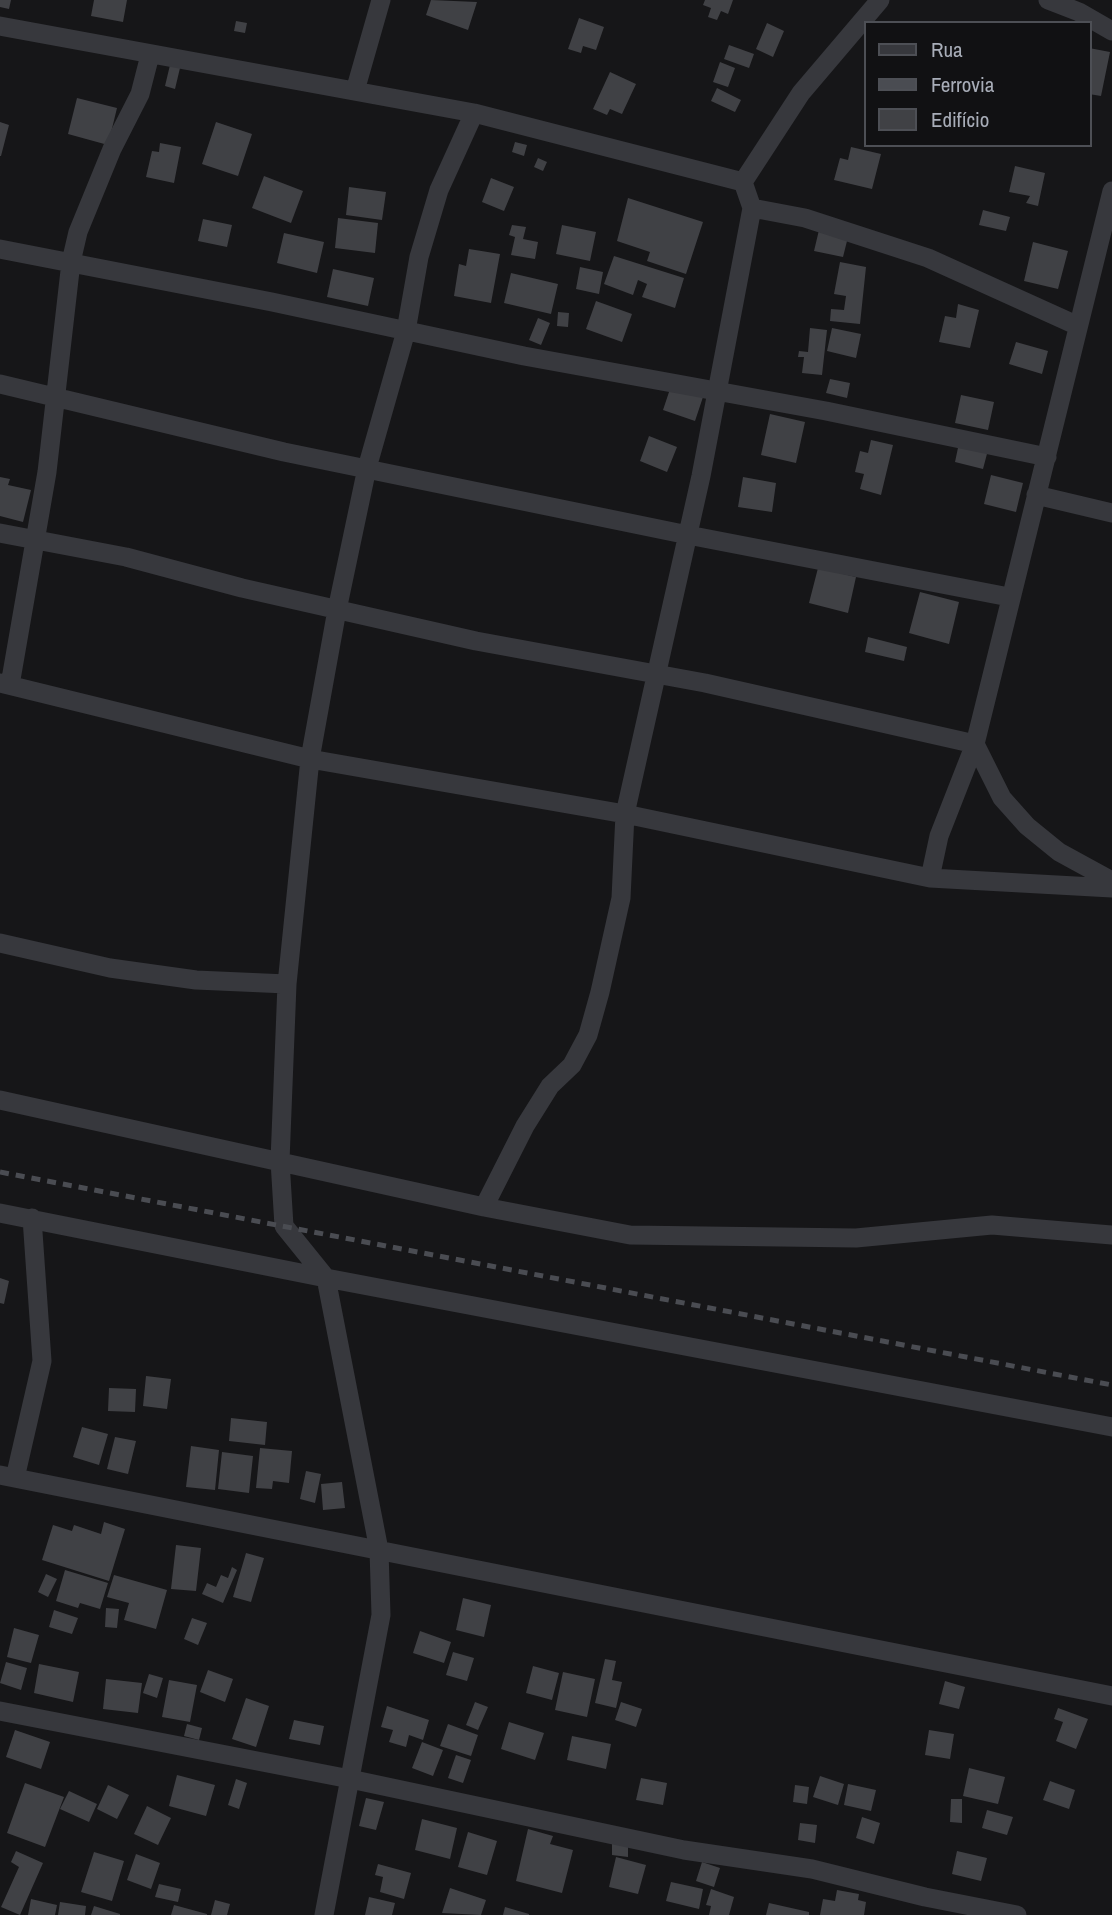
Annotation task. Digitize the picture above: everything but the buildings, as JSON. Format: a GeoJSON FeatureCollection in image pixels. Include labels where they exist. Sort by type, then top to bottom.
{"type":"FeatureCollection","features":[{"type":"Feature","properties":{"kind":"street"},"geometry":{"type":"LineString","coordinates":[[355,91],[381,0]]}},
{"type":"Feature","properties":{"kind":"street"},"geometry":{"type":"LineString","coordinates":[[743,182],[801,93],[880,0]]}},
{"type":"Feature","properties":{"kind":"street"},"geometry":{"type":"LineString","coordinates":[[1048,0],[1079,12],[1112,31]]}},
{"type":"Feature","properties":{"kind":"street"},"geometry":{"type":"LineString","coordinates":[[0,26],[474,113],[743,182]]}},
{"type":"Feature","properties":{"kind":"street"},"geometry":{"type":"LineString","coordinates":[[150,55],[140,94],[112,149],[78,232],[71,262],[57,396],[36,537],[5,684],[310,759],[625,814],[930,878],[1112,888]]}},
{"type":"Feature","properties":{"kind":"street"},"geometry":{"type":"LineString","coordinates":[[324,1915],[381,1615],[379,1550],[326,1278],[284,1226],[280,1161],[287,984],[310,759],[337,610],[367,468],[406,331],[419,257],[439,190],[474,113]]}},
{"type":"Feature","properties":{"kind":"street"},"geometry":{"type":"LineString","coordinates":[[484,1207],[525,1126],[550,1086],[572,1065],[589,1035],[621,898],[625,814],[688,536],[752,208],[743,182]]}},
{"type":"Feature","properties":{"kind":"street"},"geometry":{"type":"LineString","coordinates":[[930,878],[939,836],[975,744],[1009,597],[1047,457],[1076,325],[1112,191]]}},
{"type":"Feature","properties":{"kind":"street"},"geometry":{"type":"LineString","coordinates":[[752,208],[805,218],[928,258],[1076,325]]}},
{"type":"Feature","properties":{"kind":"street"},"geometry":{"type":"LineString","coordinates":[[0,249],[524,356],[717,391],[1047,457]]}},
{"type":"Feature","properties":{"kind":"street"},"geometry":{"type":"LineString","coordinates":[[0,384],[284,452],[688,536],[1009,597]]}},
{"type":"Feature","properties":{"kind":"street"},"geometry":{"type":"LineString","coordinates":[[1036,495],[1112,513]]}},
{"type":"Feature","properties":{"kind":"street"},"geometry":{"type":"LineString","coordinates":[[0,533],[36,537],[337,610],[717,686],[975,744]]}},
{"type":"Feature","properties":{"kind":"street"},"geometry":{"type":"LineString","coordinates":[[975,744],[1002,798],[1027,826],[1059,852],[1112,881]]}},
{"type":"Feature","properties":{"kind":"street"},"geometry":{"type":"LineString","coordinates":[[0,943],[110,968],[197,980],[287,984]]}},
{"type":"Feature","properties":{"kind":"street"},"geometry":{"type":"LineString","coordinates":[[0,1100],[484,1207],[630,1235],[856,1238],[992,1226],[1112,1235]]}},
{"type":"Feature","properties":{"kind":"street"},"geometry":{"type":"LineString","coordinates":[[0,1213],[326,1278],[1112,1427]]}},
{"type":"Feature","properties":{"kind":"street"},"geometry":{"type":"LineString","coordinates":[[32,1219],[42,1361],[8,1476],[1112,1696]]}},
{"type":"Feature","properties":{"kind":"street"},"geometry":{"type":"LineString","coordinates":[[0,1712],[350,1779],[684,1850],[812,1869],[925,1897],[1017,1915]]}},
{"type":"Feature","properties":{"kind":"railway"},"geometry":{"type":"LineString","coordinates":[[0,1172],[1112,1385]]}}]}
